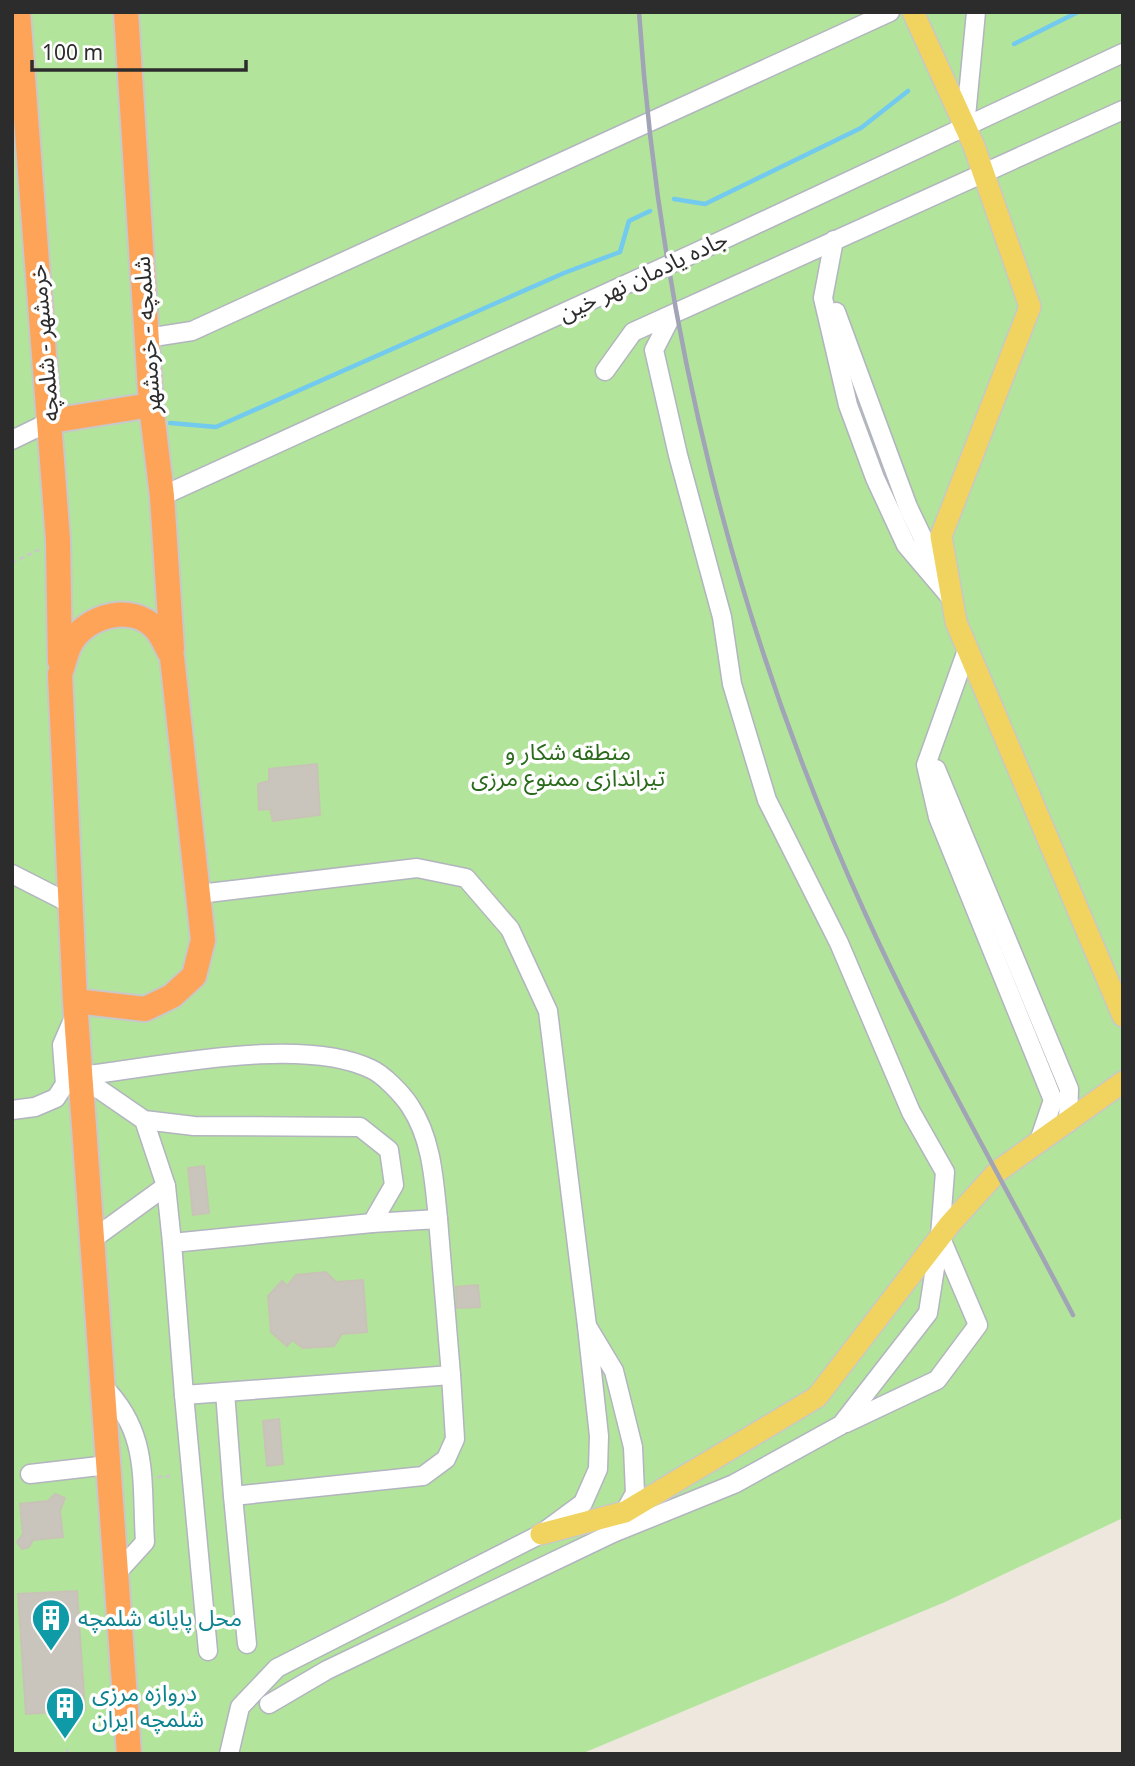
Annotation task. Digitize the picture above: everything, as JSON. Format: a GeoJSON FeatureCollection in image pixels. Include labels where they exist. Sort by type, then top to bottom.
{"type":"FeatureCollection","features":[{"type":"Feature","properties":{"kind":"highway","name":"خرمشهر - شلمچه"},"geometry":{"type":"LineString","coordinates":[[18,12],[51,421],[58,540],[60,674],[80,1076],[129,1754]]}},
{"type":"Feature","properties":{"kind":"highway","name":"شلمچه - خرمشهر"},"geometry":{"type":"LineString","coordinates":[[76,1006],[145,1009],[172,996],[194,976],[203,940],[172,657],[162,496],[151,405],[126,12]]}},
{"type":"Feature","properties":{"kind":"highway"},"geometry":{"type":"LineString","coordinates":[[51,421],[151,405]]}},
{"type":"Feature","properties":{"kind":"highway"},"geometry":{"type":"LineString","coordinates":[[60,674],[72,641],[107,615],[133,614],[155,628],[172,657]]}},
{"type":"Feature","properties":{"kind":"main road"},"geometry":{"type":"LineString","coordinates":[[913,12],[983,172],[1030,307],[941,536],[956,622],[1123,1016]]}},
{"type":"Feature","properties":{"kind":"main road"},"geometry":{"type":"LineString","coordinates":[[541,1534],[625,1512],[817,1396],[940,1236],[998,1171],[1122,1084]]}},
{"type":"Feature","properties":{"kind":"street"},"geometry":{"type":"LineString","coordinates":[[147,338],[192,331],[890,12]]}},
{"type":"Feature","properties":{"kind":"street"},"geometry":{"type":"LineString","coordinates":[[965,127],[976,12]]}},
{"type":"Feature","properties":{"kind":"street","name":"جاده یادمان نهر خین"},"geometry":{"type":"LineString","coordinates":[[162,496],[1123,53]]}},
{"type":"Feature","properties":{"kind":"street"},"geometry":{"type":"LineString","coordinates":[[605,370],[633,332],[1123,110]]}},
{"type":"Feature","properties":{"kind":"street"},"geometry":{"type":"LineString","coordinates":[[834,240],[823,298],[848,405],[875,478],[906,545],[951,598]]}},
{"type":"Feature","properties":{"kind":"street"},"geometry":{"type":"LineString","coordinates":[[672,315],[654,350],[678,456],[722,617],[732,684],[767,800],[839,943],[911,1112],[945,1172],[940,1236],[928,1313],[841,1425]]}},
{"type":"Feature","properties":{"kind":"street"},"geometry":{"type":"LineString","coordinates":[[12,440],[51,421]]}},
{"type":"Feature","properties":{"kind":"street"},"geometry":{"type":"LineString","coordinates":[[967,650],[926,765],[938,817],[1053,1100],[1038,1144]]}},
{"type":"Feature","properties":{"kind":"street"},"geometry":{"type":"LineString","coordinates":[[930,755],[1069,1089],[1068,1123]]}},
{"type":"Feature","properties":{"kind":"street"},"geometry":{"type":"LineString","coordinates":[[199,894],[417,868],[466,878],[510,929],[548,1011],[595,1381],[598,1469],[583,1503],[541,1534],[276,1668],[240,1707],[229,1754]]}},
{"type":"Feature","properties":{"kind":"street"},"geometry":{"type":"LineString","coordinates":[[12,874],[71,904]]}},
{"type":"Feature","properties":{"kind":"street"},"geometry":{"type":"LineString","coordinates":[[12,1110],[35,1107],[56,1098],[65,1084],[62,1045],[76,1006]]}},
{"type":"Feature","properties":{"kind":"street"},"geometry":{"type":"LineString","coordinates":[[80,1076],[281,1052],[325,1055],[373,1069],[409,1105],[431,1153],[455,1439],[446,1459],[423,1476],[233,1496]]}},
{"type":"Feature","properties":{"kind":"street"},"geometry":{"type":"LineString","coordinates":[[80,1076],[144,1120],[194,1126],[360,1128],[389,1150],[394,1185],[372,1223]]}},
{"type":"Feature","properties":{"kind":"street"},"geometry":{"type":"LineString","coordinates":[[144,1120],[166,1186],[208,1651]]}},
{"type":"Feature","properties":{"kind":"street"},"geometry":{"type":"LineString","coordinates":[[93,1239],[166,1186]]}},
{"type":"Feature","properties":{"kind":"street"},"geometry":{"type":"LineString","coordinates":[[172,1243],[438,1219]]}},
{"type":"Feature","properties":{"kind":"street"},"geometry":{"type":"LineString","coordinates":[[269,1704],[327,1670],[613,1534],[734,1484],[841,1425],[937,1380],[978,1325],[940,1236]]}},
{"type":"Feature","properties":{"kind":"street"},"geometry":{"type":"LineString","coordinates":[[587,1326],[614,1371],[633,1447],[635,1493],[613,1534]]}},
{"type":"Feature","properties":{"kind":"street"},"geometry":{"type":"LineString","coordinates":[[184,1395],[451,1375]]}},
{"type":"Feature","properties":{"kind":"street"},"geometry":{"type":"LineString","coordinates":[[102,1385],[122,1405],[138,1436],[141,1479],[145,1542],[115,1575]]}},
{"type":"Feature","properties":{"kind":"street"},"geometry":{"type":"LineString","coordinates":[[225,1392],[247,1644]]}},
{"type":"Feature","properties":{"kind":"street"},"geometry":{"type":"LineString","coordinates":[[30,1474],[108,1465]]}},
{"type":"Feature","properties":{"kind":"path"},"geometry":{"type":"LineString","coordinates":[[12,563],[58,540]]}},
{"type":"Feature","properties":{"kind":"path"},"geometry":{"type":"LineString","coordinates":[[141,1479],[192,1474]]}},
{"type":"Feature","properties":{"kind":"path"},"geometry":{"type":"LineString","coordinates":[[61,1712],[64,1731]]}},
{"type":"Feature","properties":{"kind":"green space","name":"منطقه شکار و تیراندازی ممنوع مرزی"},"geometry":{"type":"Polygon","coordinates":[[[12,12],[1123,12],[1123,1518],[945,1602],[581,1754],[12,1754],[12,12]]]}},
{"type":"Feature","properties":{"kind":"building"},"geometry":{"type":"Polygon","coordinates":[[[317,764],[320,815],[273,821],[270,809],[259,810],[258,784],[269,781],[269,769],[317,764]]]}},
{"type":"Feature","properties":{"kind":"building"},"geometry":{"type":"Polygon","coordinates":[[[204,1166],[209,1213],[193,1215],[188,1168],[204,1166]]]}},
{"type":"Feature","properties":{"kind":"building"},"geometry":{"type":"Polygon","coordinates":[[[326,1272],[336,1282],[363,1280],[367,1332],[342,1334],[334,1346],[303,1348],[292,1340],[287,1346],[271,1332],[268,1296],[282,1281],[287,1286],[296,1275],[326,1272]]]}},
{"type":"Feature","properties":{"kind":"building"},"geometry":{"type":"Polygon","coordinates":[[[478,1285],[480,1307],[457,1308],[456,1287],[478,1285]]]}},
{"type":"Feature","properties":{"kind":"building"},"geometry":{"type":"Polygon","coordinates":[[[279,1419],[283,1464],[267,1466],[263,1421],[279,1419]]]}},
{"type":"Feature","properties":{"kind":"building"},"geometry":{"type":"Polygon","coordinates":[[[55,1494],[65,1498],[60,1511],[63,1537],[33,1540],[29,1547],[22,1549],[17,1542],[23,1534],[20,1504],[48,1501],[55,1494]]]}},
{"type":"Feature","properties":{"kind":"building","name":"محل پایانه شلمچه"},"geometry":{"type":"Polygon","coordinates":[[[77,1591],[85,1710],[26,1714],[18,1594],[77,1591]]]}},
{"type":"Feature","properties":{"kind":"waterway"},"geometry":{"type":"LineString","coordinates":[[1014,44],[1078,12]]}},
{"type":"Feature","properties":{"kind":"waterway"},"geometry":{"type":"LineString","coordinates":[[674,199],[705,204],[861,128],[908,91]]}},
{"type":"Feature","properties":{"kind":"waterway"},"geometry":{"type":"LineString","coordinates":[[170,423],[216,427],[564,273],[620,252],[629,221],[650,211]]}},
{"type":"Feature","properties":{"kind":"railway"},"geometry":{"type":"LineString","coordinates":[[639,12],[649,128],[685,359],[711,473],[742,585],[778,696],[819,806],[889,964],[1073,1315]]}},
{"type":"Feature","properties":{"kind":"place","name":"محل پایانه شلمچه"},"geometry":{"type":"Point","coordinates":[51,1652]}},
{"type":"Feature","properties":{"kind":"place","name":"دروازه مرزی شلمچه ایران"},"geometry":{"type":"Point","coordinates":[65,1740]}}]}
